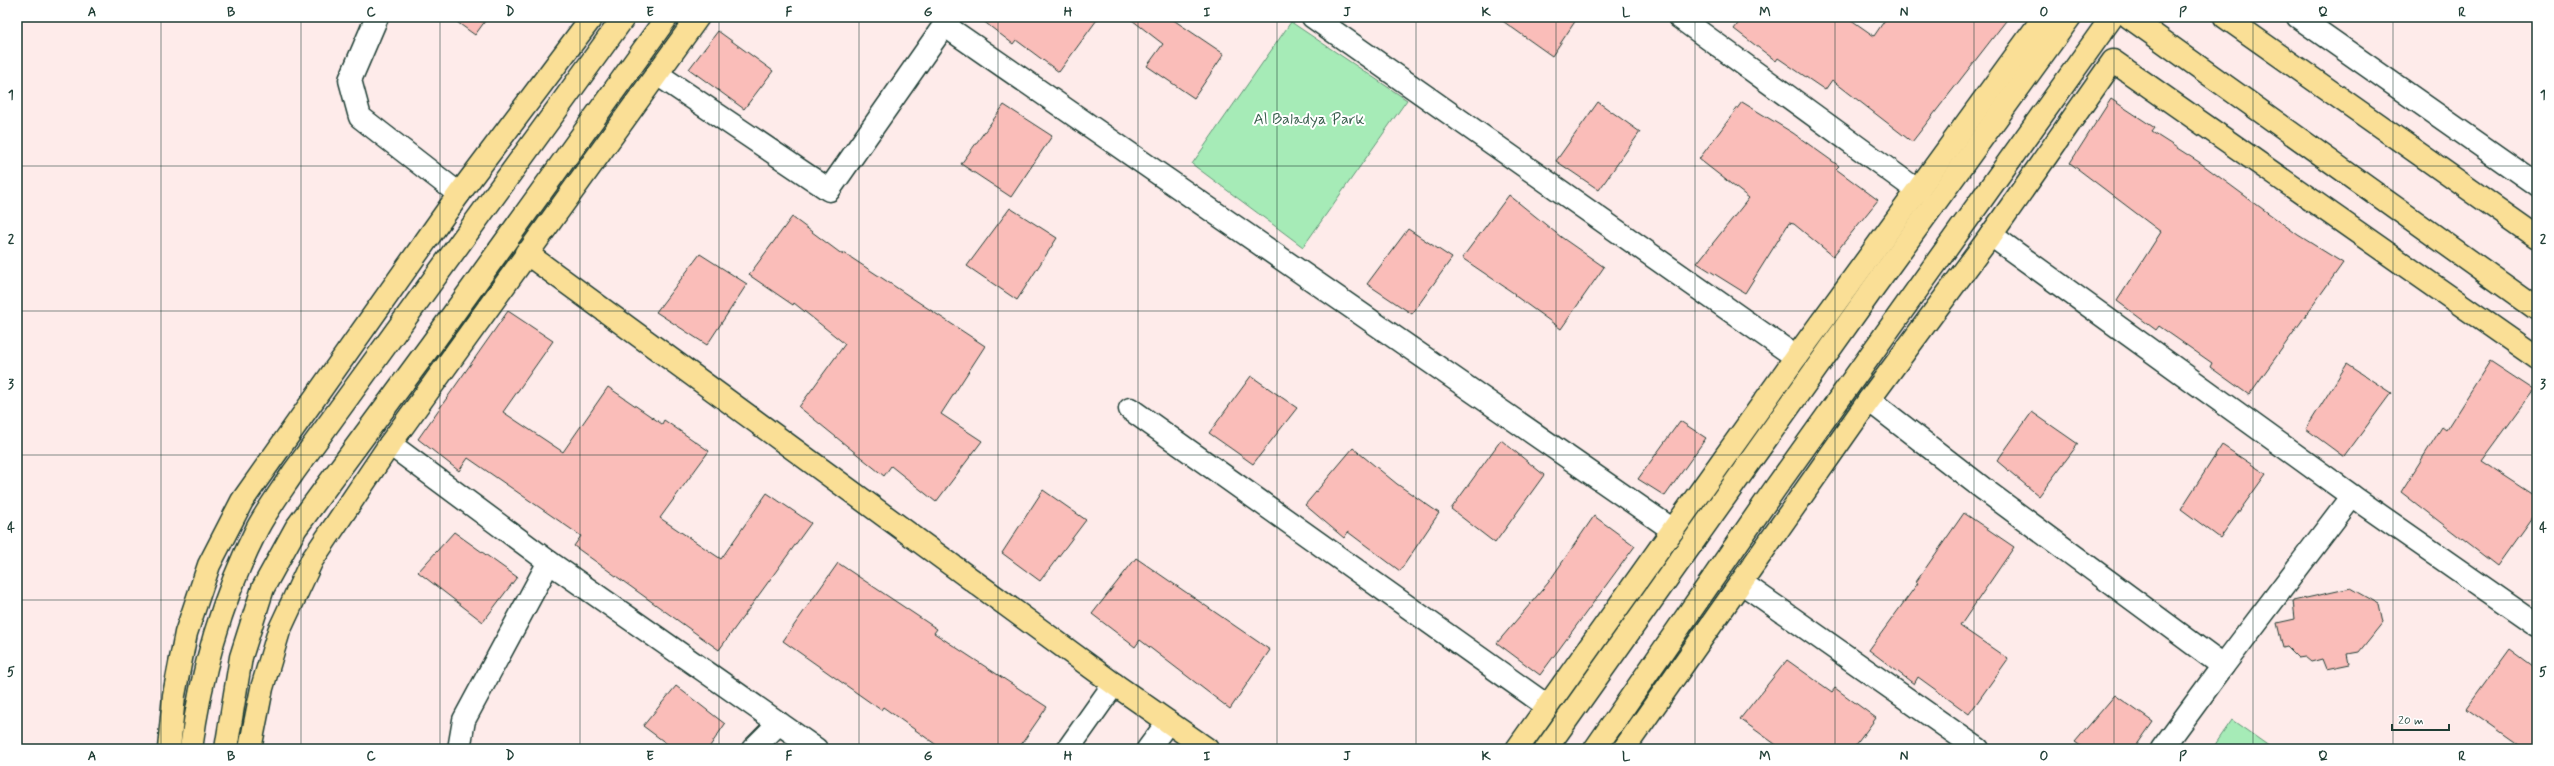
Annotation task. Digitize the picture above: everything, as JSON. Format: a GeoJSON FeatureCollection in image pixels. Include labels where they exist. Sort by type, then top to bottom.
{"type":"FeatureCollection","features":[{"type":"Feature","properties":{"kind":"main road"},"geometry":{"type":"LineString","coordinates":[[191,749],[205,661],[229,589],[258,528],[293,473],[624,17]]}},
{"type":"Feature","properties":{"kind":"main road"},"geometry":{"type":"LineString","coordinates":[[226,749],[241,657],[245,643],[263,588],[296,528],[431,345],[667,17]]}},
{"type":"Feature","properties":{"kind":"main road"},"geometry":{"type":"LineString","coordinates":[[250,749],[262,688],[279,631],[312,560],[390,444],[526,253],[698,17]]}},
{"type":"Feature","properties":{"kind":"main road"},"geometry":{"type":"LineString","coordinates":[[1517,749],[1796,356],[2044,17]]}},
{"type":"Feature","properties":{"kind":"main road"},"geometry":{"type":"LineString","coordinates":[[1546,749],[1874,287],[2070,17]]}},
{"type":"Feature","properties":{"kind":"main road"},"geometry":{"type":"LineString","coordinates":[[1595,749],[1774,490],[2112,17]]}},
{"type":"Feature","properties":{"kind":"main road"},"geometry":{"type":"LineString","coordinates":[[2129,17],[2537,309]]}},
{"type":"Feature","properties":{"kind":"main road"},"geometry":{"type":"LineString","coordinates":[[2225,17],[2537,237]]}},
{"type":"Feature","properties":{"kind":"main road"},"geometry":{"type":"LineString","coordinates":[[169,749],[174,695],[186,633],[209,565],[242,501],[460,194],[587,19]]}},
{"type":"Feature","properties":{"kind":"main road"},"geometry":{"type":"LineString","coordinates":[[1624,749],[1742,583],[1869,400],[1991,235],[2113,61],[2537,358]]}},
{"type":"Feature","properties":{"kind":"main road"},"geometry":{"type":"LineString","coordinates":[[526,253],[1114,684],[1207,749]]}},
{"type":"Feature","properties":{"kind":"street"},"geometry":{"type":"LineString","coordinates":[[377,17],[350,80],[360,116],[460,194]]}},
{"type":"Feature","properties":{"kind":"street"},"geometry":{"type":"LineString","coordinates":[[1314,17],[1796,356]]}},
{"type":"Feature","properties":{"kind":"street"},"geometry":{"type":"LineString","coordinates":[[1679,17],[1918,191]]}},
{"type":"Feature","properties":{"kind":"street"},"geometry":{"type":"LineString","coordinates":[[2298,17],[2537,185]]}},
{"type":"Feature","properties":{"kind":"street"},"geometry":{"type":"LineString","coordinates":[[657,74],[829,190],[947,21],[1672,530]]}},
{"type":"Feature","properties":{"kind":"street"},"geometry":{"type":"LineString","coordinates":[[1991,235],[2352,496],[2537,624]]}},
{"type":"Feature","properties":{"kind":"street"},"geometry":{"type":"LineString","coordinates":[[1869,400],[1985,490],[2223,666]]}},
{"type":"Feature","properties":{"kind":"street"},"geometry":{"type":"LineString","coordinates":[[1130,409],[1547,706]]}},
{"type":"Feature","properties":{"kind":"street"},"geometry":{"type":"LineString","coordinates":[[390,444],[549,562],[816,749]]}},
{"type":"Feature","properties":{"kind":"street"},"geometry":{"type":"LineString","coordinates":[[2162,749],[2352,496]]}},
{"type":"Feature","properties":{"kind":"street"},"geometry":{"type":"LineString","coordinates":[[460,749],[464,720],[549,562]]}},
{"type":"Feature","properties":{"kind":"street"},"geometry":{"type":"LineString","coordinates":[[1742,583],[1978,749]]}},
{"type":"Feature","properties":{"kind":"street"},"geometry":{"type":"LineString","coordinates":[[1068,749],[1114,684]]}},
{"type":"Feature","properties":{"kind":"street"},"geometry":{"type":"LineString","coordinates":[[1148,749],[1168,722]]}},
{"type":"Feature","properties":{"kind":"street"},"geometry":{"type":"LineString","coordinates":[[753,749],[779,723]]}},
{"type":"Feature","properties":{"kind":"green space","name":"Al Baladya Park"},"geometry":{"type":"Polygon","coordinates":[[[1291,22],[1407,100],[1303,247],[1192,164],[1291,22]]]}},
{"type":"Feature","properties":{"kind":"green space"},"geometry":{"type":"Polygon","coordinates":[[[2232,720],[2273,749],[2212,749],[2232,720]]]}},
{"type":"Feature","properties":{"kind":"building"},"geometry":{"type":"Polygon","coordinates":[[[450,17],[488,17],[475,35],[450,17]]]}},
{"type":"Feature","properties":{"kind":"building"},"geometry":{"type":"Polygon","coordinates":[[[978,17],[1099,17],[1059,72],[1016,40],[1013,44],[978,17]]]}},
{"type":"Feature","properties":{"kind":"building"},"geometry":{"type":"Polygon","coordinates":[[[1128,17],[1169,17],[1224,54],[1194,98],[1147,66],[1163,44],[1128,17]]]}},
{"type":"Feature","properties":{"kind":"building"},"geometry":{"type":"Polygon","coordinates":[[[1497,17],[1578,17],[1552,56],[1497,17]]]}},
{"type":"Feature","properties":{"kind":"building"},"geometry":{"type":"Polygon","coordinates":[[[1743,17],[1847,17],[1874,36],[1887,17],[2009,17],[1912,142],[1832,80],[1825,90],[1778,58],[1776,61],[1734,29],[1743,17]]]}},
{"type":"Feature","properties":{"kind":"building"},"geometry":{"type":"Polygon","coordinates":[[[718,31],[773,71],[744,109],[689,69],[718,31]]]}},
{"type":"Feature","properties":{"kind":"building"},"geometry":{"type":"Polygon","coordinates":[[[2111,99],[2155,128],[2152,132],[2199,162],[2298,235],[2343,263],[2249,395],[2210,367],[2212,363],[2159,326],[2156,330],[2117,301],[2161,232],[2070,163],[2111,99]]]}},
{"type":"Feature","properties":{"kind":"building"},"geometry":{"type":"Polygon","coordinates":[[[1598,102],[1640,132],[1599,190],[1556,161],[1598,102]]]}},
{"type":"Feature","properties":{"kind":"building"},"geometry":{"type":"Polygon","coordinates":[[[1742,102],[1793,133],[1839,166],[1836,169],[1878,200],[1833,256],[1794,224],[1789,223],[1745,293],[1697,263],[1749,198],[1699,159],[1742,102]]]}},
{"type":"Feature","properties":{"kind":"building"},"geometry":{"type":"Polygon","coordinates":[[[1004,105],[1052,136],[1011,197],[961,164],[1004,105]]]}},
{"type":"Feature","properties":{"kind":"building"},"geometry":{"type":"Polygon","coordinates":[[[1509,195],[1561,237],[1604,267],[1561,329],[1514,295],[1515,294],[1462,258],[1509,195]]]}},
{"type":"Feature","properties":{"kind":"building"},"geometry":{"type":"Polygon","coordinates":[[[1010,208],[1057,238],[1017,300],[967,266],[1010,208]]]}},
{"type":"Feature","properties":{"kind":"building"},"geometry":{"type":"Polygon","coordinates":[[[792,217],[843,255],[844,253],[985,346],[941,414],[982,441],[936,502],[891,466],[884,476],[799,407],[845,344],[794,303],[793,305],[749,275],[792,217]]]}},
{"type":"Feature","properties":{"kind":"building"},"geometry":{"type":"Polygon","coordinates":[[[1408,229],[1452,258],[1412,314],[1367,284],[1408,229]]]}},
{"type":"Feature","properties":{"kind":"building"},"geometry":{"type":"Polygon","coordinates":[[[700,254],[747,284],[707,345],[656,312],[700,254]]]}},
{"type":"Feature","properties":{"kind":"building"},"geometry":{"type":"Polygon","coordinates":[[[508,311],[553,341],[503,412],[563,452],[608,387],[662,424],[664,420],[709,451],[660,518],[721,559],[767,493],[811,523],[719,650],[574,546],[581,536],[468,458],[459,471],[418,439],[508,311]]]}},
{"type":"Feature","properties":{"kind":"building"},"geometry":{"type":"Polygon","coordinates":[[[2490,361],[2534,390],[2482,461],[2537,497],[2537,510],[2497,566],[2401,492],[2442,427],[2446,430],[2490,361]]]}},
{"type":"Feature","properties":{"kind":"building"},"geometry":{"type":"Polygon","coordinates":[[[2347,364],[2391,393],[2344,457],[2306,429],[2347,364]]]}},
{"type":"Feature","properties":{"kind":"building"},"geometry":{"type":"Polygon","coordinates":[[[1251,376],[1297,408],[1253,464],[1209,433],[1251,376]]]}},
{"type":"Feature","properties":{"kind":"building"},"geometry":{"type":"Polygon","coordinates":[[[2032,412],[2078,444],[2039,496],[1997,461],[2032,412]]]}},
{"type":"Feature","properties":{"kind":"building"},"geometry":{"type":"Polygon","coordinates":[[[1680,421],[1706,438],[1665,496],[1638,479],[1680,421]]]}},
{"type":"Feature","properties":{"kind":"building"},"geometry":{"type":"Polygon","coordinates":[[[1501,440],[1544,475],[1495,543],[1451,509],[1501,440]]]}},
{"type":"Feature","properties":{"kind":"building"},"geometry":{"type":"Polygon","coordinates":[[[2222,445],[2266,474],[2220,538],[2181,509],[2222,445]]]}},
{"type":"Feature","properties":{"kind":"building"},"geometry":{"type":"Polygon","coordinates":[[[1353,448],[1397,484],[1439,513],[1400,571],[1348,532],[1344,538],[1305,505],[1353,448]]]}},
{"type":"Feature","properties":{"kind":"building"},"geometry":{"type":"Polygon","coordinates":[[[1043,490],[1086,520],[1040,581],[1002,553],[1043,490]]]}},
{"type":"Feature","properties":{"kind":"building"},"geometry":{"type":"Polygon","coordinates":[[[1964,513],[2014,547],[1960,626],[2008,659],[1969,714],[1918,677],[1914,684],[1869,650],[1918,583],[1916,582],[1964,513]]]}},
{"type":"Feature","properties":{"kind":"building"},"geometry":{"type":"Polygon","coordinates":[[[1594,516],[1635,546],[1540,675],[1497,643],[1548,583],[1594,516]]]}},
{"type":"Feature","properties":{"kind":"building"},"geometry":{"type":"Polygon","coordinates":[[[454,532],[517,577],[483,622],[418,572],[454,532]]]}},
{"type":"Feature","properties":{"kind":"building"},"geometry":{"type":"Polygon","coordinates":[[[1136,558],[1270,650],[1230,709],[1140,640],[1135,647],[1092,614],[1136,558]]]}},
{"type":"Feature","properties":{"kind":"building"},"geometry":{"type":"Polygon","coordinates":[[[838,563],[937,629],[934,633],[1047,707],[1018,749],[942,749],[883,707],[881,710],[783,641],[838,563]]]}},
{"type":"Feature","properties":{"kind":"building"},"geometry":{"type":"Polygon","coordinates":[[[2351,588],[2379,604],[2383,622],[2359,652],[2348,654],[2350,664],[2326,669],[2322,659],[2311,662],[2305,657],[2298,658],[2287,647],[2283,648],[2277,623],[2295,619],[2293,601],[2351,588]]]}},
{"type":"Feature","properties":{"kind":"building"},"geometry":{"type":"Polygon","coordinates":[[[2510,649],[2537,669],[2537,749],[2525,749],[2467,708],[2510,649]]]}},
{"type":"Feature","properties":{"kind":"building"},"geometry":{"type":"Polygon","coordinates":[[[1787,660],[1832,692],[1835,688],[1876,718],[1853,749],[1782,749],[1740,719],[1787,660]]]}},
{"type":"Feature","properties":{"kind":"building"},"geometry":{"type":"Polygon","coordinates":[[[676,686],[725,724],[708,749],[674,749],[643,726],[676,686]]]}},
{"type":"Feature","properties":{"kind":"building"},"geometry":{"type":"Polygon","coordinates":[[[2115,695],[2153,722],[2134,749],[2085,749],[2075,742],[2115,695]]]}}]}
